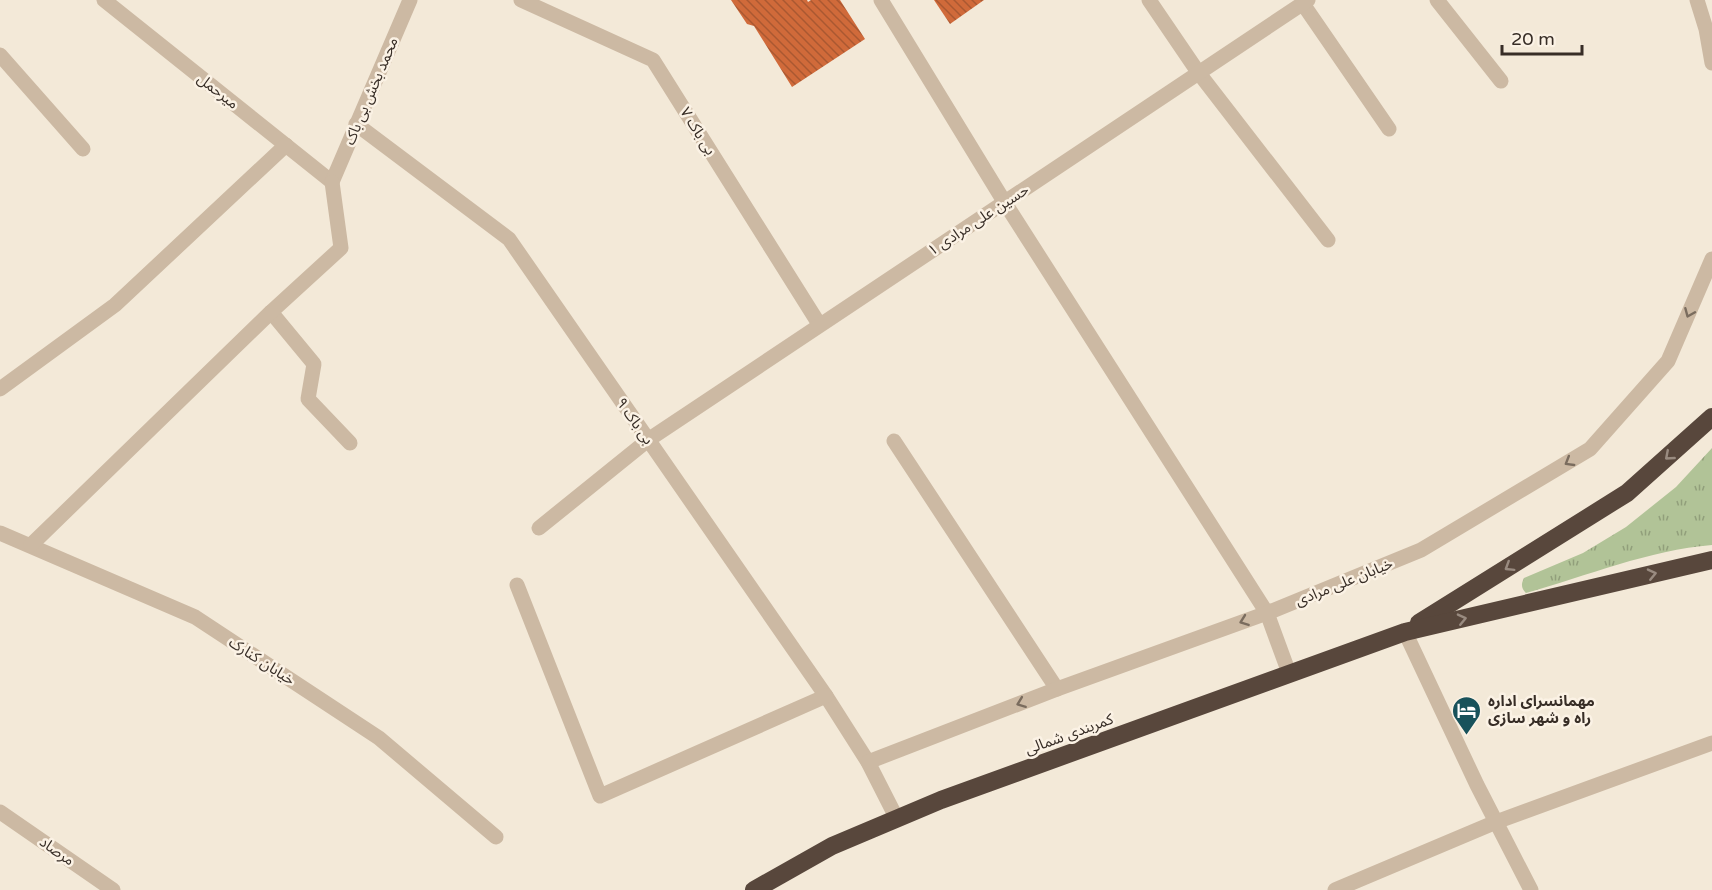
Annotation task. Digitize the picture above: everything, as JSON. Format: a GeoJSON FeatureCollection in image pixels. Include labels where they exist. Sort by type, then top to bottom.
{"type":"FeatureCollection","features":[{"type":"Feature","properties":{"kind":"highway"},"geometry":{"type":"LineString","coordinates":[[1405,632],[1627,493],[1712,417]]}},
{"type":"Feature","properties":{"kind":"highway"},"geometry":{"type":"LineString","coordinates":[[1405,632],[1712,560]]}},
{"type":"Feature","properties":{"kind":"highway","name":"کمربندی شمالی"},"geometry":{"type":"LineString","coordinates":[[754,890],[832,846],[952,796],[1405,632]]}},
{"type":"Feature","properties":{"kind":"street","name":"میرحمل"},"geometry":{"type":"LineString","coordinates":[[104,0],[332,182]]}},
{"type":"Feature","properties":{"kind":"street","name":"محمد بخش بی باک"},"geometry":{"type":"LineString","coordinates":[[332,182],[410,0]]}},
{"type":"Feature","properties":{"kind":"street","name":"بی باک ۷"},"geometry":{"type":"LineString","coordinates":[[521,0],[653,60],[819,324]]}},
{"type":"Feature","properties":{"kind":"street"},"geometry":{"type":"LineString","coordinates":[[880,0],[1005,203],[1267,613],[1289,673]]}},
{"type":"Feature","properties":{"kind":"street"},"geometry":{"type":"LineString","coordinates":[[1149,0],[1198,72],[1328,240]]}},
{"type":"Feature","properties":{"kind":"street"},"geometry":{"type":"LineString","coordinates":[[1437,0],[1501,81]]}},
{"type":"Feature","properties":{"kind":"street"},"geometry":{"type":"LineString","coordinates":[[1697,0],[1706,29],[1712,63]]}},
{"type":"Feature","properties":{"kind":"street"},"geometry":{"type":"LineString","coordinates":[[1305,2],[1389,129]]}},
{"type":"Feature","properties":{"kind":"street","name":"حسین علی مرادی ۱"},"geometry":{"type":"LineString","coordinates":[[538,528],[648,440],[1305,2]]}},
{"type":"Feature","properties":{"kind":"street"},"geometry":{"type":"LineString","coordinates":[[0,55],[83,149]]}},
{"type":"Feature","properties":{"kind":"street","name":"بی باک ۹"},"geometry":{"type":"LineString","coordinates":[[356,124],[509,239],[826,696],[868,762],[897,819]]}},
{"type":"Feature","properties":{"kind":"street"},"geometry":{"type":"LineString","coordinates":[[0,389],[115,304],[286,145]]}},
{"type":"Feature","properties":{"kind":"street"},"geometry":{"type":"LineString","coordinates":[[31,545],[271,312],[341,248],[332,182]]}},
{"type":"Feature","properties":{"kind":"street","name":"خیابان علی مرادی"},"geometry":{"type":"LineString","coordinates":[[868,762],[1058,689],[1267,613],[1421,550],[1590,449],[1668,361],[1712,259]]}},
{"type":"Feature","properties":{"kind":"street"},"geometry":{"type":"LineString","coordinates":[[271,312],[314,364],[308,399],[350,443]]}},
{"type":"Feature","properties":{"kind":"street"},"geometry":{"type":"LineString","coordinates":[[894,441],[1058,689]]}},
{"type":"Feature","properties":{"kind":"street","name":"خیابان کنارک"},"geometry":{"type":"LineString","coordinates":[[0,533],[195,617],[379,738],[496,837]]}},
{"type":"Feature","properties":{"kind":"street"},"geometry":{"type":"LineString","coordinates":[[517,585],[600,796],[826,696]]}},
{"type":"Feature","properties":{"kind":"street"},"geometry":{"type":"LineString","coordinates":[[1405,632],[1531,890]]}},
{"type":"Feature","properties":{"kind":"street"},"geometry":{"type":"LineString","coordinates":[[1335,890],[1496,822],[1712,743]]}},
{"type":"Feature","properties":{"kind":"street","name":"مرصاد"},"geometry":{"type":"LineString","coordinates":[[0,812],[113,890]]}},
{"type":"Feature","properties":{"kind":"green space"},"geometry":{"type":"Polygon","coordinates":[[[1712,448],[1712,545],[1665,552],[1526,593],[1524,591],[1522,582],[1524,578],[1583,553],[1626,527],[1676,487],[1712,448]]]}},
{"type":"Feature","properties":{"kind":"building"},"geometry":{"type":"Polygon","coordinates":[[[731,0],[807,0],[808,2],[811,0],[840,0],[865,39],[792,87],[754,26],[747,24],[731,0]]]}},
{"type":"Feature","properties":{"kind":"building"},"geometry":{"type":"Polygon","coordinates":[[[934,0],[984,0],[950,24],[934,0]]]}},
{"type":"Feature","properties":{"kind":"place","name":"مهمانسراى اداره راه و شهر سازى"},"geometry":{"type":"Point","coordinates":[1467,736]}}]}
